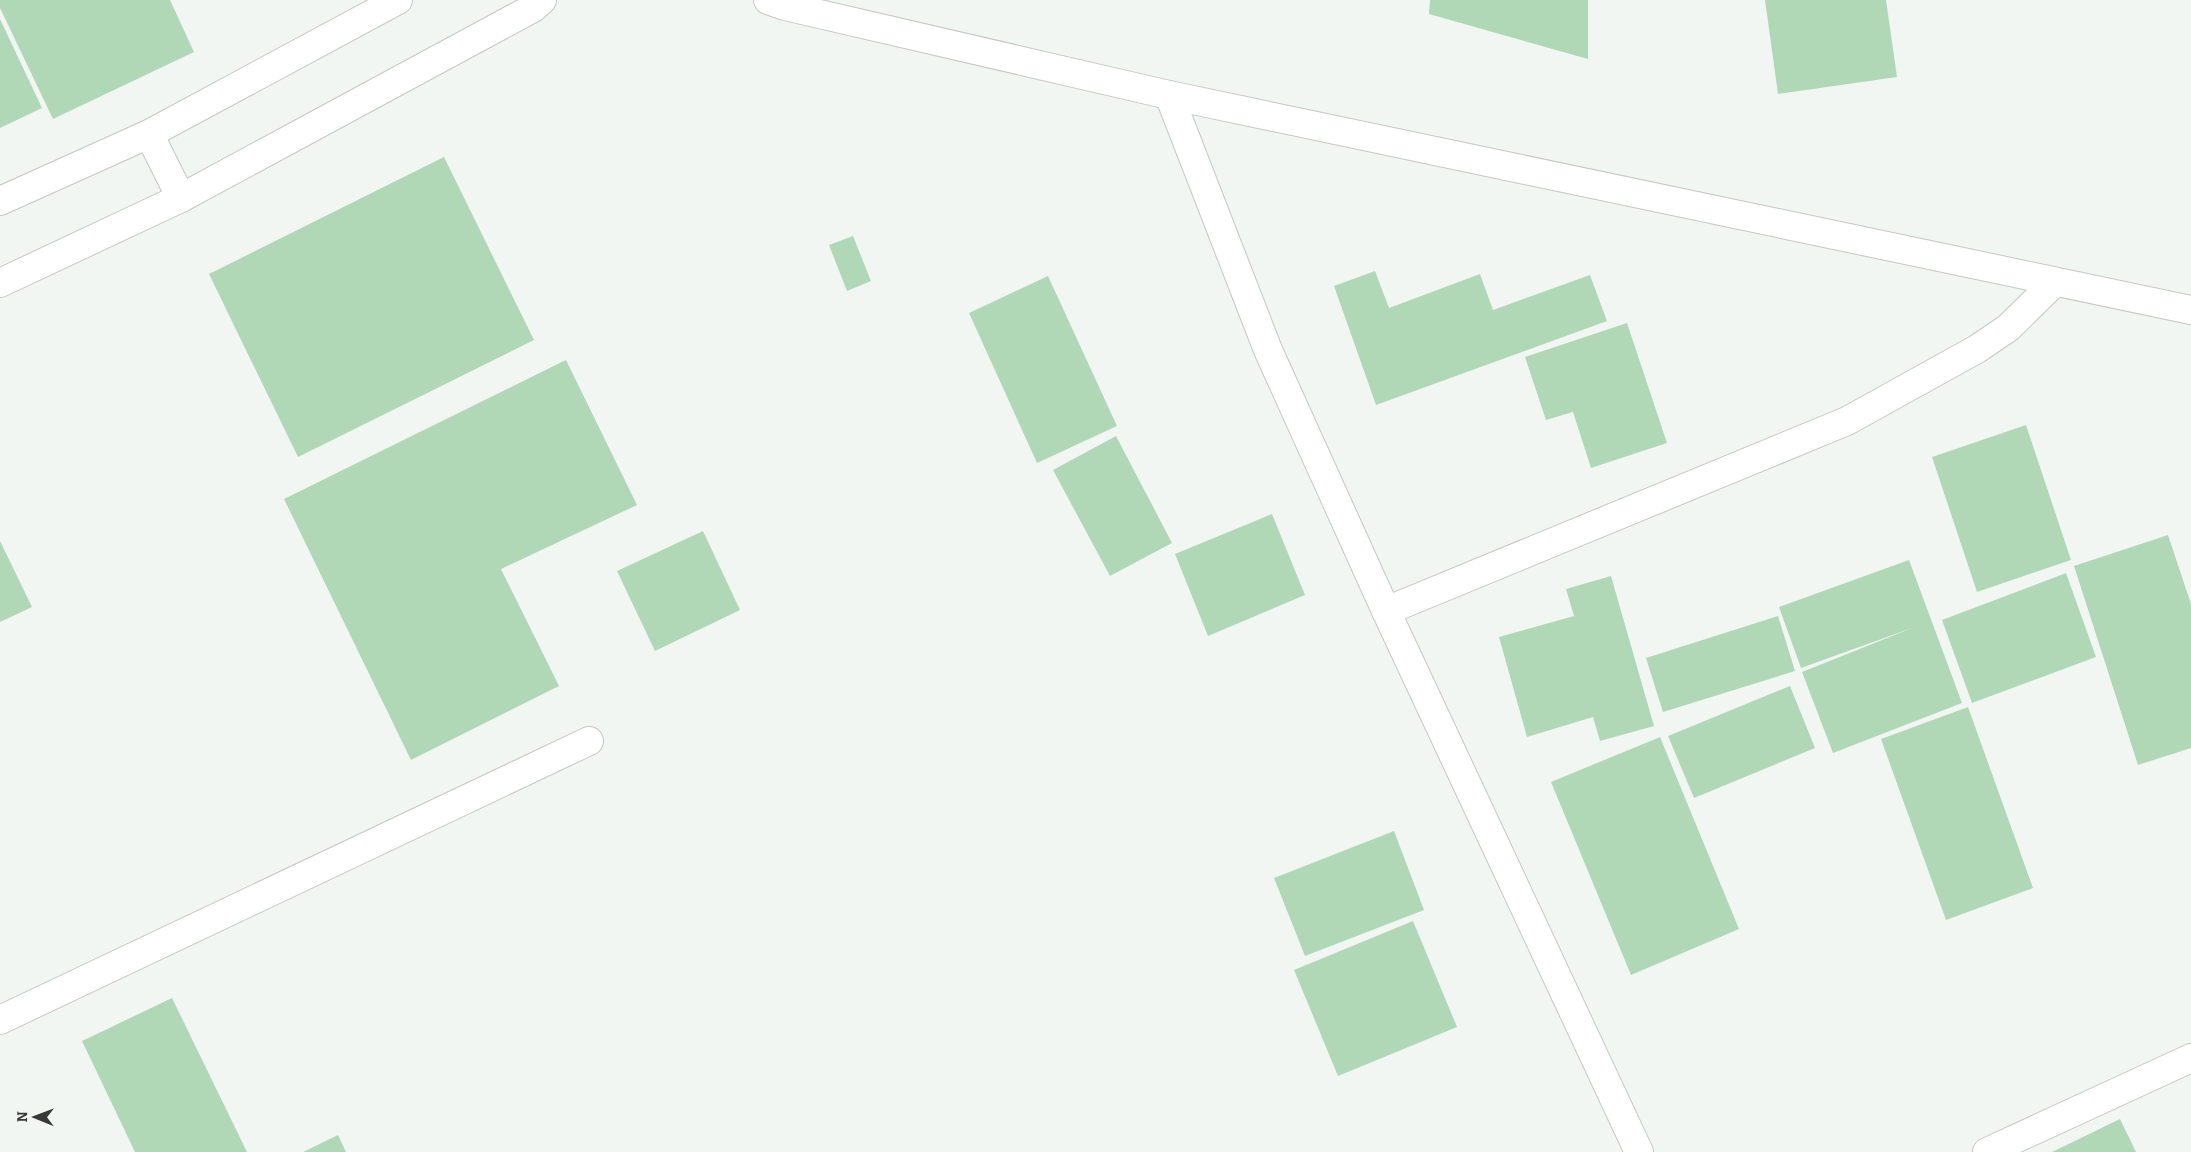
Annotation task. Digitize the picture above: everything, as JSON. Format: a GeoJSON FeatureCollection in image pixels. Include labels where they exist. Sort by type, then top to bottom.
{"type":"FeatureCollection","features":[{"type":"Feature","properties":{"kind":"street"},"geometry":{"type":"LineString","coordinates":[[0,201],[149,134],[398,0]]}},
{"type":"Feature","properties":{"kind":"street"},"geometry":{"type":"LineString","coordinates":[[0,283],[181,198],[533,8],[542,0]]}},
{"type":"Feature","properties":{"kind":"street"},"geometry":{"type":"LineString","coordinates":[[768,0],[784,6],[1169,95],[2054,283],[2191,310]]}},
{"type":"Feature","properties":{"kind":"street"},"geometry":{"type":"LineString","coordinates":[[1169,95],[1268,350],[1386,611],[1639,1152]]}},
{"type":"Feature","properties":{"kind":"street"},"geometry":{"type":"LineString","coordinates":[[149,134],[181,198]]}},
{"type":"Feature","properties":{"kind":"street"},"geometry":{"type":"LineString","coordinates":[[1386,611],[1847,421],[1977,350],[2008,328],[2054,283]]}},
{"type":"Feature","properties":{"kind":"street"},"geometry":{"type":"LineString","coordinates":[[0,1020],[589,741]]}},
{"type":"Feature","properties":{"kind":"street"},"geometry":{"type":"LineString","coordinates":[[1987,1152],[2191,1058]]}},
{"type":"Feature","properties":{"kind":"building"},"geometry":{"type":"Polygon","coordinates":[[[0,0],[170,0],[194,52],[53,119],[0,8],[0,0]]]}},
{"type":"Feature","properties":{"kind":"building"},"geometry":{"type":"Polygon","coordinates":[[[1430,0],[1588,0],[1588,59],[1429,14],[1430,0]]]}},
{"type":"Feature","properties":{"kind":"building"},"geometry":{"type":"Polygon","coordinates":[[[1765,0],[1886,0],[1897,77],[1778,94],[1765,0]]]}},
{"type":"Feature","properties":{"kind":"building"},"geometry":{"type":"Polygon","coordinates":[[[0,19],[42,108],[0,128],[0,19]]]}},
{"type":"Feature","properties":{"kind":"building"},"geometry":{"type":"Polygon","coordinates":[[[444,157],[534,340],[298,457],[209,274],[444,157]]]}},
{"type":"Feature","properties":{"kind":"building"},"geometry":{"type":"Polygon","coordinates":[[[853,236],[871,281],[847,291],[829,245],[853,236]]]}},
{"type":"Feature","properties":{"kind":"building"},"geometry":{"type":"Polygon","coordinates":[[[1375,271],[1389,308],[1480,274],[1493,310],[1590,275],[1607,321],[1376,405],[1334,286],[1375,271]]]}},
{"type":"Feature","properties":{"kind":"building"},"geometry":{"type":"Polygon","coordinates":[[[1048,276],[1117,426],[1037,463],[969,313],[1048,276]]]}},
{"type":"Feature","properties":{"kind":"building"},"geometry":{"type":"Polygon","coordinates":[[[1627,323],[1667,443],[1591,468],[1573,412],[1546,420],[1525,357],[1627,323]]]}},
{"type":"Feature","properties":{"kind":"building"},"geometry":{"type":"Polygon","coordinates":[[[566,360],[637,505],[501,569],[559,686],[411,760],[284,499],[566,360]]]}},
{"type":"Feature","properties":{"kind":"building"},"geometry":{"type":"Polygon","coordinates":[[[2026,425],[2071,560],[1977,592],[1932,457],[2026,425]]]}},
{"type":"Feature","properties":{"kind":"building"},"geometry":{"type":"Polygon","coordinates":[[[1116,436],[1172,543],[1110,576],[1053,470],[1116,436]]]}},
{"type":"Feature","properties":{"kind":"building"},"geometry":{"type":"Polygon","coordinates":[[[1272,514],[1305,595],[1208,636],[1175,554],[1272,514]]]}},
{"type":"Feature","properties":{"kind":"building"},"geometry":{"type":"Polygon","coordinates":[[[703,531],[740,610],[655,651],[617,571],[703,531]]]}},
{"type":"Feature","properties":{"kind":"building"},"geometry":{"type":"Polygon","coordinates":[[[2168,535],[2191,604],[2191,748],[2138,765],[2074,566],[2168,535]]]}},
{"type":"Feature","properties":{"kind":"building"},"geometry":{"type":"Polygon","coordinates":[[[0,541],[32,607],[0,622],[0,541]]]}},
{"type":"Feature","properties":{"kind":"building"},"geometry":{"type":"Polygon","coordinates":[[[1909,560],[1962,703],[1833,753],[1802,672],[1912,628],[1801,668],[1779,607],[1909,560]]]}},
{"type":"Feature","properties":{"kind":"building"},"geometry":{"type":"Polygon","coordinates":[[[2066,573],[2096,657],[1972,703],[1942,620],[2066,573]]]}},
{"type":"Feature","properties":{"kind":"building"},"geometry":{"type":"Polygon","coordinates":[[[1611,576],[1654,726],[1600,741],[1593,717],[1527,737],[1499,637],[1574,616],[1566,589],[1611,576]]]}},
{"type":"Feature","properties":{"kind":"building"},"geometry":{"type":"Polygon","coordinates":[[[1778,616],[1795,671],[1663,712],[1646,658],[1778,616]]]}},
{"type":"Feature","properties":{"kind":"building"},"geometry":{"type":"Polygon","coordinates":[[[1790,686],[1815,748],[1694,798],[1668,736],[1790,686]]]}},
{"type":"Feature","properties":{"kind":"building"},"geometry":{"type":"Polygon","coordinates":[[[1968,707],[2033,888],[1946,920],[1881,739],[1968,707]]]}},
{"type":"Feature","properties":{"kind":"building"},"geometry":{"type":"Polygon","coordinates":[[[1660,737],[1739,929],[1631,975],[1551,782],[1660,737]]]}},
{"type":"Feature","properties":{"kind":"building"},"geometry":{"type":"Polygon","coordinates":[[[1394,831],[1424,910],[1305,956],[1274,878],[1394,831]]]}},
{"type":"Feature","properties":{"kind":"building"},"geometry":{"type":"Polygon","coordinates":[[[1413,921],[1457,1027],[1338,1076],[1294,970],[1413,921]]]}},
{"type":"Feature","properties":{"kind":"building"},"geometry":{"type":"Polygon","coordinates":[[[172,998],[247,1152],[135,1152],[82,1041],[172,998]]]}},
{"type":"Feature","properties":{"kind":"building"},"geometry":{"type":"Polygon","coordinates":[[[2120,1119],[2136,1152],[2052,1152],[2120,1119]]]}},
{"type":"Feature","properties":{"kind":"building"},"geometry":{"type":"Polygon","coordinates":[[[338,1135],[346,1152],[303,1152],[338,1135]]]}}]}
